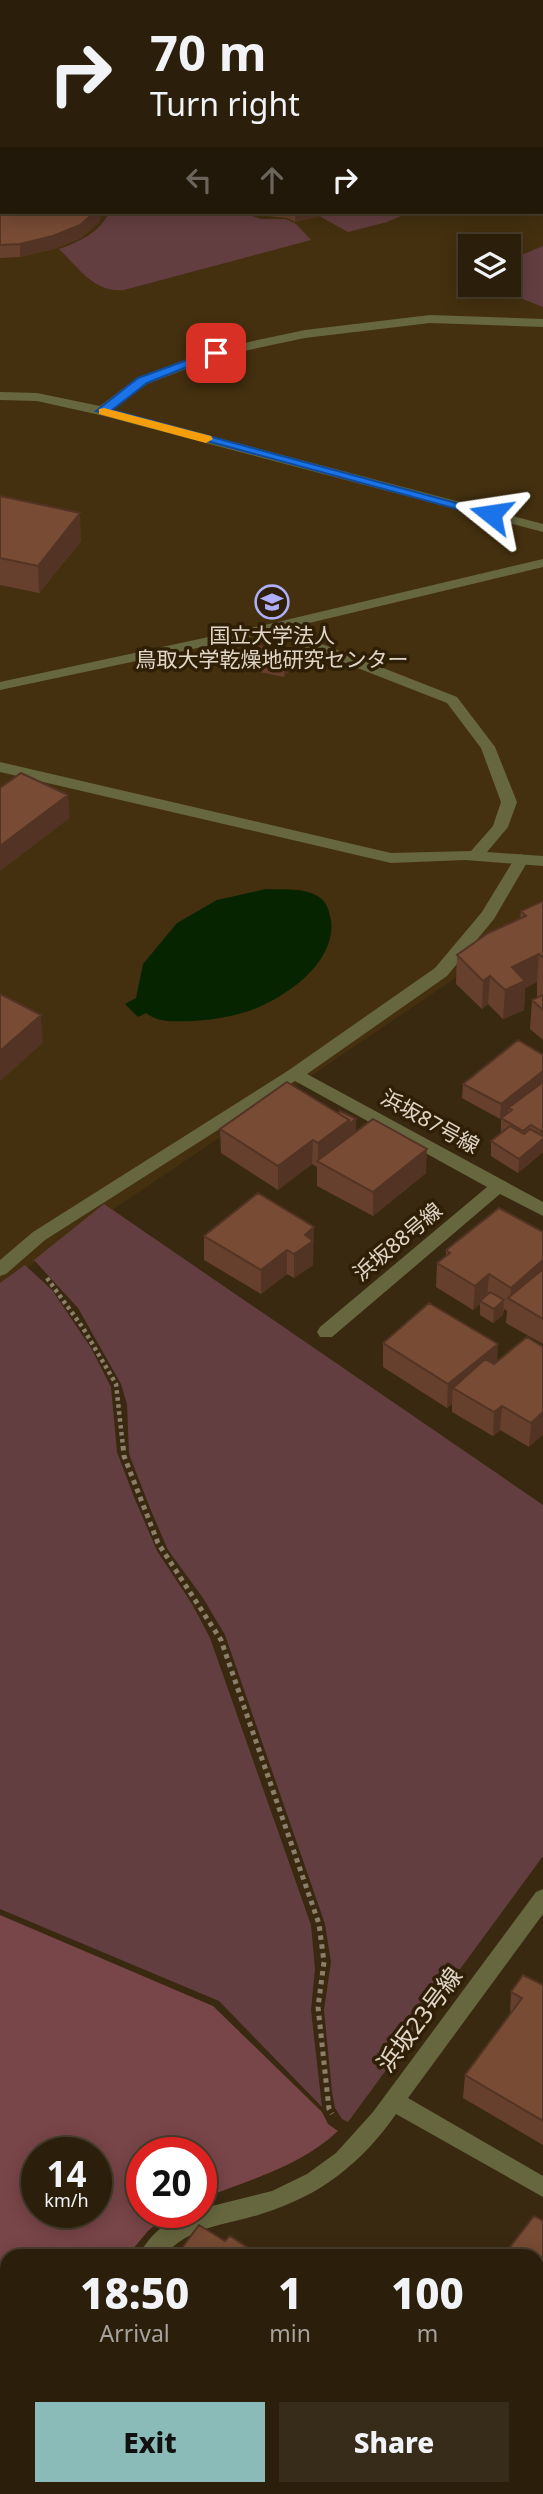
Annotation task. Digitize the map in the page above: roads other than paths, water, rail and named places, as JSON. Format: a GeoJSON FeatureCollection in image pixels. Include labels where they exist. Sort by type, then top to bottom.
{"type":"FeatureCollection","features":[{"type":"Feature","properties":{"kind":"street"},"geometry":{"type":"LineString","coordinates":[[102,411],[142,381],[216,353],[305,334],[430,319],[543,323]]}},
{"type":"Feature","properties":{"kind":"street"},"geometry":{"type":"LineString","coordinates":[[0,396],[37,397],[102,411],[543,528]]}},
{"type":"Feature","properties":{"kind":"street"},"geometry":{"type":"LineString","coordinates":[[0,686],[269,628],[543,564]]}},
{"type":"Feature","properties":{"kind":"street"},"geometry":{"type":"LineString","coordinates":[[269,628],[452,700],[488,747],[509,802],[500,827],[475,856]]}},
{"type":"Feature","properties":{"kind":"street"},"geometry":{"type":"LineString","coordinates":[[0,766],[391,858],[475,856],[543,861]]}},
{"type":"Feature","properties":{"kind":"street"},"geometry":{"type":"LineString","coordinates":[[0,1270],[39,1236],[295,1073],[441,972],[488,915],[521,859]]}},
{"type":"Feature","properties":{"kind":"street","name":"浜坂87号線"},"geometry":{"type":"LineString","coordinates":[[295,1073],[543,1210]]}},
{"type":"Feature","properties":{"kind":"street","name":"浜坂88号線"},"geometry":{"type":"LineString","coordinates":[[326,1332],[499,1186]]}},
{"type":"Feature","properties":{"kind":"street","name":"浜坂23号線"},"geometry":{"type":"LineString","coordinates":[[543,1898],[393,2101],[543,2187]]}},
{"type":"Feature","properties":{"kind":"street"},"geometry":{"type":"LineString","coordinates":[[155,2249],[164,2237],[195,2218],[251,2208],[315,2181],[348,2159],[365,2141],[393,2101]]}},
{"type":"Feature","properties":{"kind":"place","name":"国立大学法人 鳥取大学乾燥地研究センター"},"geometry":{"type":"Point","coordinates":[272,602]}}]}
